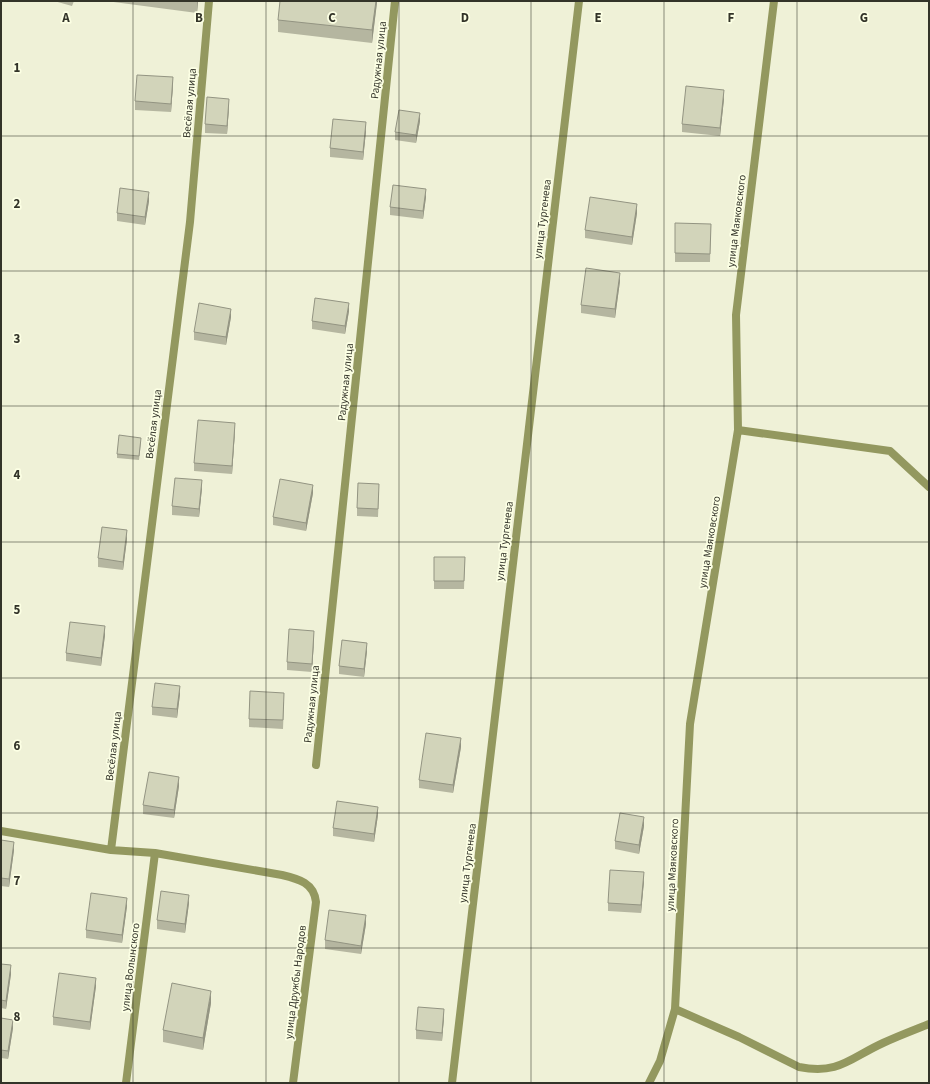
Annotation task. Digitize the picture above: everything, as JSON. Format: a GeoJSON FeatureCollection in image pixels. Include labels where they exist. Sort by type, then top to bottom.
{"type":"FeatureCollection","features":[{"type":"Feature","properties":{"kind":"street","name":"Весёлая улица"},"geometry":{"type":"LineString","coordinates":[[111,850],[190,222],[209,1]]}},
{"type":"Feature","properties":{"kind":"street","name":"Радужная улица"},"geometry":{"type":"LineString","coordinates":[[316,765],[395,1]]}},
{"type":"Feature","properties":{"kind":"street","name":"улица Тургенева"},"geometry":{"type":"LineString","coordinates":[[452,1083],[579,1]]}},
{"type":"Feature","properties":{"kind":"street","name":"улица Маяковского"},"geometry":{"type":"LineString","coordinates":[[649,1083],[660,1061],[675,1009],[690,724],[738,430],[736,315],[774,1]]}},
{"type":"Feature","properties":{"kind":"street"},"geometry":{"type":"LineString","coordinates":[[738,430],[890,451],[929,487]]}},
{"type":"Feature","properties":{"kind":"street"},"geometry":{"type":"LineString","coordinates":[[1,831],[111,850],[155,853]]}},
{"type":"Feature","properties":{"kind":"street","name":"улица Дружбы Народов"},"geometry":{"type":"LineString","coordinates":[[155,853],[282,875],[297,879],[310,886],[315,893],[316,902],[293,1083]]}},
{"type":"Feature","properties":{"kind":"street","name":"улица Волынского"},"geometry":{"type":"LineString","coordinates":[[126,1083],[155,853]]}},
{"type":"Feature","properties":{"kind":"street"},"geometry":{"type":"LineString","coordinates":[[675,1009],[739,1037],[799,1067],[810,1069],[842,1066],[882,1043],[929,1024]]}},
{"type":"Feature","properties":{"kind":"building"},"geometry":{"type":"Polygon","coordinates":[[[280,1],[376,1],[372,30],[278,20],[280,1]]]}},
{"type":"Feature","properties":{"kind":"building"},"geometry":{"type":"Polygon","coordinates":[[[137,75],[173,77],[171,104],[135,101],[137,75]]]}},
{"type":"Feature","properties":{"kind":"building"},"geometry":{"type":"Polygon","coordinates":[[[686,86],[724,90],[720,128],[682,124],[686,86]]]}},
{"type":"Feature","properties":{"kind":"building"},"geometry":{"type":"Polygon","coordinates":[[[207,97],[229,99],[227,126],[205,124],[207,97]]]}},
{"type":"Feature","properties":{"kind":"building"},"geometry":{"type":"Polygon","coordinates":[[[399,110],[420,113],[416,135],[395,132],[399,110]]]}},
{"type":"Feature","properties":{"kind":"building"},"geometry":{"type":"Polygon","coordinates":[[[333,119],[366,122],[363,152],[330,148],[333,119]]]}},
{"type":"Feature","properties":{"kind":"building"},"geometry":{"type":"Polygon","coordinates":[[[393,185],[426,189],[423,211],[390,207],[393,185]]]}},
{"type":"Feature","properties":{"kind":"building"},"geometry":{"type":"Polygon","coordinates":[[[120,188],[149,192],[145,217],[117,213],[120,188]]]}},
{"type":"Feature","properties":{"kind":"building"},"geometry":{"type":"Polygon","coordinates":[[[590,197],[637,204],[632,237],[585,230],[590,197]]]}},
{"type":"Feature","properties":{"kind":"building"},"geometry":{"type":"Polygon","coordinates":[[[675,223],[711,224],[710,254],[675,253],[675,223]]]}},
{"type":"Feature","properties":{"kind":"building"},"geometry":{"type":"Polygon","coordinates":[[[586,268],[620,273],[615,309],[581,305],[586,268]]]}},
{"type":"Feature","properties":{"kind":"building"},"geometry":{"type":"Polygon","coordinates":[[[315,298],[349,303],[345,326],[312,321],[315,298]]]}},
{"type":"Feature","properties":{"kind":"building"},"geometry":{"type":"Polygon","coordinates":[[[199,303],[231,309],[226,337],[194,332],[199,303]]]}},
{"type":"Feature","properties":{"kind":"building"},"geometry":{"type":"Polygon","coordinates":[[[198,420],[235,423],[232,466],[194,463],[198,420]]]}},
{"type":"Feature","properties":{"kind":"building"},"geometry":{"type":"Polygon","coordinates":[[[119,435],[141,438],[139,456],[117,454],[119,435]]]}},
{"type":"Feature","properties":{"kind":"building"},"geometry":{"type":"Polygon","coordinates":[[[175,478],[202,480],[199,509],[172,506],[175,478]]]}},
{"type":"Feature","properties":{"kind":"building"},"geometry":{"type":"Polygon","coordinates":[[[280,479],[313,485],[306,523],[273,517],[280,479]]]}},
{"type":"Feature","properties":{"kind":"building"},"geometry":{"type":"Polygon","coordinates":[[[358,483],[379,484],[378,509],[357,508],[358,483]]]}},
{"type":"Feature","properties":{"kind":"building"},"geometry":{"type":"Polygon","coordinates":[[[102,527],[127,530],[123,562],[98,558],[102,527]]]}},
{"type":"Feature","properties":{"kind":"building"},"geometry":{"type":"Polygon","coordinates":[[[434,557],[465,557],[464,581],[434,581],[434,557]]]}},
{"type":"Feature","properties":{"kind":"building"},"geometry":{"type":"Polygon","coordinates":[[[70,622],[105,626],[101,658],[66,653],[70,622]]]}},
{"type":"Feature","properties":{"kind":"building"},"geometry":{"type":"Polygon","coordinates":[[[289,629],[314,631],[312,664],[287,662],[289,629]]]}},
{"type":"Feature","properties":{"kind":"building"},"geometry":{"type":"Polygon","coordinates":[[[342,640],[367,643],[364,669],[339,666],[342,640]]]}},
{"type":"Feature","properties":{"kind":"building"},"geometry":{"type":"Polygon","coordinates":[[[155,683],[180,686],[177,709],[152,707],[155,683]]]}},
{"type":"Feature","properties":{"kind":"building"},"geometry":{"type":"Polygon","coordinates":[[[250,691],[284,693],[283,720],[249,719],[250,691]]]}},
{"type":"Feature","properties":{"kind":"building"},"geometry":{"type":"Polygon","coordinates":[[[426,733],[461,738],[453,785],[419,780],[426,733]]]}},
{"type":"Feature","properties":{"kind":"building"},"geometry":{"type":"Polygon","coordinates":[[[149,772],[179,777],[174,810],[143,805],[149,772]]]}},
{"type":"Feature","properties":{"kind":"building"},"geometry":{"type":"Polygon","coordinates":[[[337,801],[378,807],[374,834],[333,828],[337,801]]]}},
{"type":"Feature","properties":{"kind":"building"},"geometry":{"type":"Polygon","coordinates":[[[620,813],[644,817],[639,845],[615,841],[620,813]]]}},
{"type":"Feature","properties":{"kind":"building"},"geometry":{"type":"Polygon","coordinates":[[[1,840],[14,842],[9,879],[1,878],[1,840]]]}},
{"type":"Feature","properties":{"kind":"building"},"geometry":{"type":"Polygon","coordinates":[[[610,870],[644,872],[641,905],[608,903],[610,870]]]}},
{"type":"Feature","properties":{"kind":"building"},"geometry":{"type":"Polygon","coordinates":[[[161,891],[189,895],[185,924],[157,920],[161,891]]]}},
{"type":"Feature","properties":{"kind":"building"},"geometry":{"type":"Polygon","coordinates":[[[91,893],[127,898],[122,935],[86,930],[91,893]]]}},
{"type":"Feature","properties":{"kind":"building"},"geometry":{"type":"Polygon","coordinates":[[[329,910],[366,915],[361,946],[325,940],[329,910]]]}},
{"type":"Feature","properties":{"kind":"building"},"geometry":{"type":"Polygon","coordinates":[[[1,964],[11,965],[6,1001],[1,1000],[1,964]]]}},
{"type":"Feature","properties":{"kind":"building"},"geometry":{"type":"Polygon","coordinates":[[[59,973],[96,978],[90,1022],[53,1017],[59,973]]]}},
{"type":"Feature","properties":{"kind":"building"},"geometry":{"type":"Polygon","coordinates":[[[172,983],[211,991],[203,1038],[163,1030],[172,983]]]}},
{"type":"Feature","properties":{"kind":"building"},"geometry":{"type":"Polygon","coordinates":[[[418,1007],[444,1009],[442,1033],[416,1030],[418,1007]]]}},
{"type":"Feature","properties":{"kind":"building"},"geometry":{"type":"Polygon","coordinates":[[[1,1018],[13,1020],[8,1051],[1,1050],[1,1018]]]}}]}
